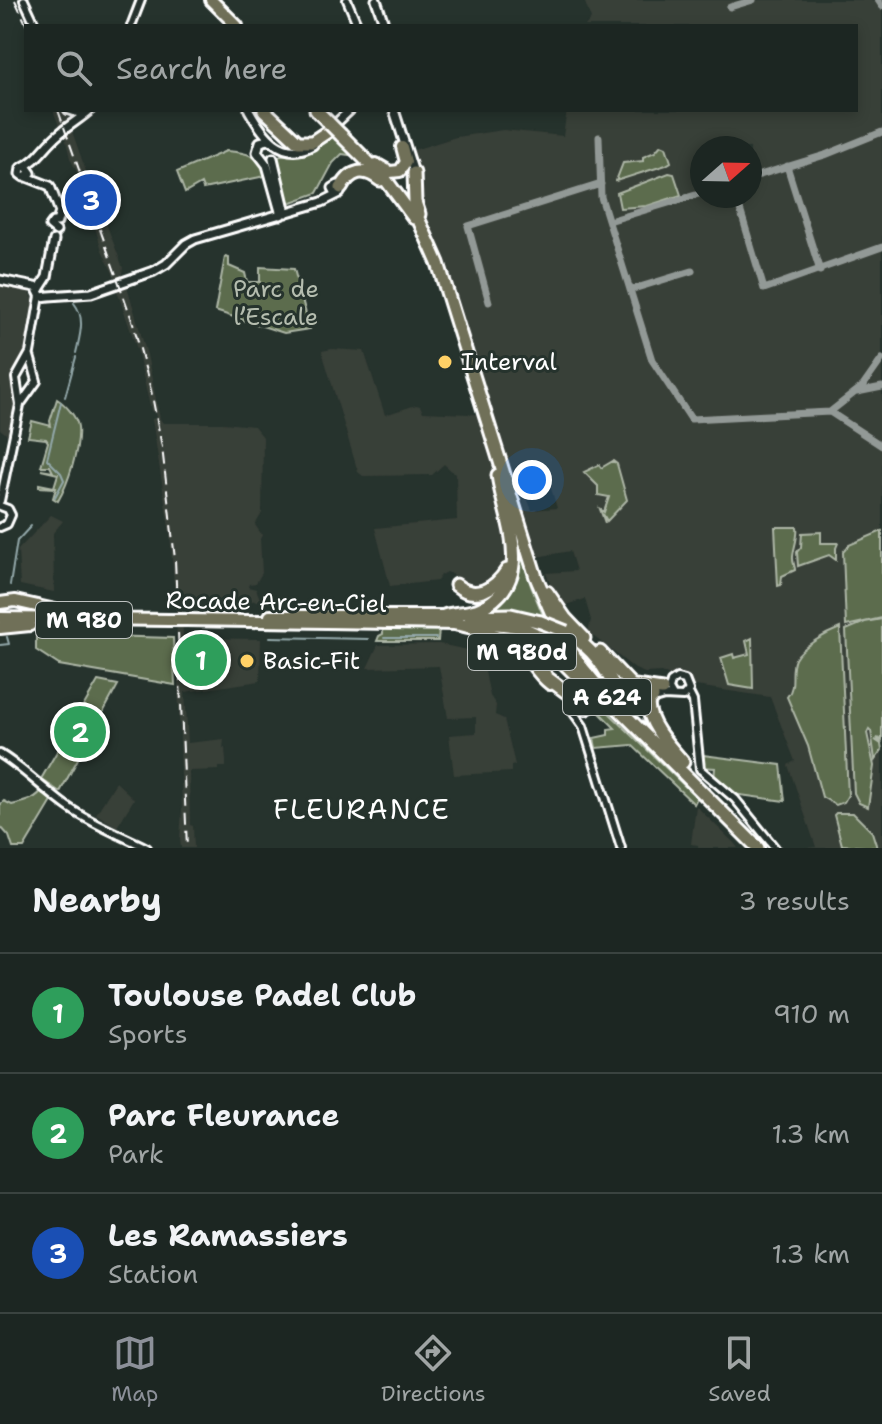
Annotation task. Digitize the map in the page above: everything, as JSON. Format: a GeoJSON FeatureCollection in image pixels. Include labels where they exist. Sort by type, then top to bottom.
{"type":"FeatureCollection","features":[{"type":"Feature","properties":{"kind":"highway"},"geometry":{"type":"LineString","coordinates":[[205,0],[229,24]]}},
{"type":"Feature","properties":{"kind":"highway"},"geometry":{"type":"LineString","coordinates":[[211,0],[235,24]]}},
{"type":"Feature","properties":{"kind":"highway"},"geometry":{"type":"LineString","coordinates":[[266,112],[289,136],[301,143],[314,142],[334,127],[376,164],[412,211]]}},
{"type":"Feature","properties":{"kind":"highway","name":"A 624"},"geometry":{"type":"LineString","coordinates":[[321,112],[412,211],[434,251],[549,610],[581,666],[615,705],[758,848]]}},
{"type":"Feature","properties":{"kind":"highway"},"geometry":{"type":"LineString","coordinates":[[376,164],[390,172],[400,171],[406,162],[402,147]]}},
{"type":"Feature","properties":{"kind":"highway"},"geometry":{"type":"LineString","coordinates":[[339,191],[353,174],[367,172],[377,177],[404,209],[412,211]]}},
{"type":"Feature","properties":{"kind":"highway"},"geometry":{"type":"LineString","coordinates":[[414,173],[416,207],[434,251]]}},
{"type":"Feature","properties":{"kind":"highway","name":"A 624"},"geometry":{"type":"LineString","coordinates":[[412,211],[432,259],[545,613],[560,644],[586,681],[751,848]]}},
{"type":"Feature","properties":{"kind":"highway"},"geometry":{"type":"LineString","coordinates":[[456,585],[476,594],[502,578],[511,558],[508,520],[497,470]]}},
{"type":"Feature","properties":{"kind":"highway","name":"M 980"},"geometry":{"type":"LineString","coordinates":[[444,621],[481,608],[505,586],[515,555],[508,520]]}},
{"type":"Feature","properties":{"kind":"highway"},"geometry":{"type":"LineString","coordinates":[[524,537],[552,601],[570,624],[645,695],[658,729],[698,781]]}},
{"type":"Feature","properties":{"kind":"highway"},"geometry":{"type":"LineString","coordinates":[[0,603],[15,601],[55,610],[121,614]]}},
{"type":"Feature","properties":{"kind":"highway","name":"Rocade Arc-en-Ciel"},"geometry":{"type":"LineString","coordinates":[[0,612],[169,617]]}},
{"type":"Feature","properties":{"kind":"highway","name":"M 980"},"geometry":{"type":"LineString","coordinates":[[444,621],[511,615],[566,632],[605,656]]}},
{"type":"Feature","properties":{"kind":"highway","name":"Rocade Arc-en-Ciel"},"geometry":{"type":"LineString","coordinates":[[0,618],[444,621]]}},
{"type":"Feature","properties":{"kind":"highway"},"geometry":{"type":"LineString","coordinates":[[0,628],[80,620]]}},
{"type":"Feature","properties":{"kind":"highway","name":"M 980"},"geometry":{"type":"LineString","coordinates":[[444,621],[504,624],[531,631],[557,648],[586,681]]}},
{"type":"Feature","properties":{"kind":"highway","name":"M 980d"},"geometry":{"type":"LineString","coordinates":[[444,621],[489,630],[511,642],[542,678],[568,698],[584,703]]}},
{"type":"Feature","properties":{"kind":"highway","name":"M 980"},"geometry":{"type":"LineString","coordinates":[[566,632],[597,656],[631,714],[722,809]]}},
{"type":"Feature","properties":{"kind":"highway"},"geometry":{"type":"LineString","coordinates":[[584,703],[544,673],[542,667],[546,660],[552,657],[560,659],[616,713]]}},
{"type":"Feature","properties":{"kind":"main road"},"geometry":{"type":"LineString","coordinates":[[376,1],[384,24]]}},
{"type":"Feature","properties":{"kind":"main road"},"geometry":{"type":"LineString","coordinates":[[245,112],[264,141],[288,150],[301,150],[313,145],[349,112]]}},
{"type":"Feature","properties":{"kind":"main road"},"geometry":{"type":"LineString","coordinates":[[250,112],[264,141]]}},
{"type":"Feature","properties":{"kind":"main road"},"geometry":{"type":"LineString","coordinates":[[263,159],[311,149],[349,112]]}},
{"type":"Feature","properties":{"kind":"main road"},"geometry":{"type":"LineString","coordinates":[[393,112],[402,147]]}},
{"type":"Feature","properties":{"kind":"main road"},"geometry":{"type":"LineString","coordinates":[[393,112],[414,173]]}},
{"type":"Feature","properties":{"kind":"main road"},"geometry":{"type":"LineString","coordinates":[[44,292],[60,212],[52,188],[37,180],[31,166],[76,120]]}},
{"type":"Feature","properties":{"kind":"main road"},"geometry":{"type":"LineString","coordinates":[[264,141],[257,152],[272,179],[282,215]]}},
{"type":"Feature","properties":{"kind":"main road"},"geometry":{"type":"LineString","coordinates":[[276,145],[274,157],[282,215]]}},
{"type":"Feature","properties":{"kind":"main road"},"geometry":{"type":"LineString","coordinates":[[0,281],[66,295],[91,293],[154,271],[195,239],[322,202],[339,191]]}},
{"type":"Feature","properties":{"kind":"street"},"geometry":{"type":"LineString","coordinates":[[24,0],[35,24]]}},
{"type":"Feature","properties":{"kind":"street"},"geometry":{"type":"LineString","coordinates":[[132,24],[141,0]]}},
{"type":"Feature","properties":{"kind":"street"},"geometry":{"type":"LineString","coordinates":[[349,0],[358,24]]}},
{"type":"Feature","properties":{"kind":"street"},"geometry":{"type":"LineString","coordinates":[[1,528],[10,520],[3,505],[3,491],[20,405],[16,378],[30,353],[44,292]]}},
{"type":"Feature","properties":{"kind":"street"},"geometry":{"type":"LineString","coordinates":[[20,405],[37,381],[30,353]]}},
{"type":"Feature","properties":{"kind":"street"},"geometry":{"type":"LineString","coordinates":[[22,370],[35,372]]}},
{"type":"Feature","properties":{"kind":"street"},"geometry":{"type":"LineString","coordinates":[[19,387],[31,389]]}},
{"type":"Feature","properties":{"kind":"street"},"geometry":{"type":"LineString","coordinates":[[645,695],[672,681],[681,679],[688,683],[700,769],[735,799],[775,848]]}},
{"type":"Feature","properties":{"kind":"street"},"geometry":{"type":"LineString","coordinates":[[681,698],[688,691]]}},
{"type":"Feature","properties":{"kind":"street"},"geometry":{"type":"LineString","coordinates":[[582,713],[572,712],[584,703],[645,695],[681,698],[693,704]]}},
{"type":"Feature","properties":{"kind":"street"},"geometry":{"type":"LineString","coordinates":[[584,703],[583,726],[621,848]]}},
{"type":"Feature","properties":{"kind":"street"},"geometry":{"type":"LineString","coordinates":[[4,756],[71,809],[147,848]]}},
{"type":"Feature","properties":{"kind":"shaded area"},"geometry":{"type":"Polygon","coordinates":[[[584,0],[882,0],[882,848],[805,848],[816,847],[788,765],[795,761],[770,697],[689,685],[661,672],[645,673],[635,669],[588,632],[591,620],[585,599],[562,606],[554,594],[546,573],[576,571],[570,551],[509,562],[509,567],[482,592],[459,585],[456,576],[447,572],[437,581],[390,586],[375,528],[457,520],[456,475],[444,464],[432,475],[363,476],[358,472],[322,351],[364,351],[385,415],[416,405],[423,412],[490,415],[449,277],[417,205],[414,150],[456,137],[503,130],[563,136],[567,112],[858,112],[858,24],[587,24],[591,19],[584,0]],[[546,472],[517,474],[532,510],[557,508],[546,472]]]}},
{"type":"Feature","properties":{"kind":"shaded area"},"geometry":{"type":"Polygon","coordinates":[[[54,112],[66,112],[89,187],[93,189],[123,268],[121,277],[127,286],[147,355],[160,419],[163,423],[254,426],[263,437],[262,513],[255,525],[262,535],[262,573],[256,583],[248,587],[256,589],[261,601],[182,599],[183,638],[261,639],[260,681],[185,692],[188,743],[224,739],[226,761],[226,767],[219,767],[219,770],[189,771],[190,825],[193,826],[194,848],[181,848],[180,838],[182,811],[176,610],[170,534],[152,419],[156,418],[151,411],[137,349],[116,288],[119,286],[81,194],[85,189],[70,158],[63,128],[60,128],[54,112]]]}},
{"type":"Feature","properties":{"kind":"shaded area"},"geometry":{"type":"Polygon","coordinates":[[[0,284],[29,291],[35,303],[27,354],[13,381],[17,404],[11,438],[0,429],[0,284]]]}},
{"type":"Feature","properties":{"kind":"shaded area"},"geometry":{"type":"Polygon","coordinates":[[[51,515],[63,521],[53,533],[54,592],[20,585],[18,550],[51,515]]]}},
{"type":"Feature","properties":{"kind":"shaded area"},"geometry":{"type":"Polygon","coordinates":[[[439,644],[477,652],[482,657],[490,696],[496,705],[495,715],[504,719],[515,765],[511,766],[511,772],[454,775],[449,735],[476,733],[476,717],[448,718],[439,666],[367,668],[378,645],[439,644]]]}},
{"type":"Feature","properties":{"kind":"shaded area"},"geometry":{"type":"Polygon","coordinates":[[[116,782],[134,799],[117,827],[96,814],[116,782]]]}},
{"type":"Feature","properties":{"kind":"shaded area"},"geometry":{"type":"Polygon","coordinates":[[[696,806],[738,848],[698,848],[698,845],[691,844],[696,806]]]}},
{"type":"Feature","properties":{"kind":"green space"},"geometry":{"type":"Polygon","coordinates":[[[331,133],[356,156],[342,154],[333,163],[317,193],[289,203],[276,159],[281,155],[306,154],[331,133]]]}},
{"type":"Feature","properties":{"kind":"green space"},"geometry":{"type":"Polygon","coordinates":[[[661,145],[666,147],[671,162],[616,181],[623,163],[643,161],[643,157],[655,152],[661,145]]]}},
{"type":"Feature","properties":{"kind":"green space"},"geometry":{"type":"Polygon","coordinates":[[[226,151],[252,156],[260,163],[265,176],[203,189],[201,184],[185,193],[177,172],[226,151]]]}},
{"type":"Feature","properties":{"kind":"green space"},"geometry":{"type":"Polygon","coordinates":[[[669,173],[674,174],[681,195],[647,206],[620,208],[617,193],[669,173]]]}},
{"type":"Feature","properties":{"kind":"green space","name":"Parc de l’Escale"},"geometry":{"type":"Polygon","coordinates":[[[225,257],[229,258],[229,266],[245,273],[247,282],[260,282],[260,267],[294,269],[310,329],[284,333],[215,311],[225,257]]]}},
{"type":"Feature","properties":{"kind":"green space"},"geometry":{"type":"Polygon","coordinates":[[[57,399],[67,407],[78,427],[72,466],[58,501],[53,498],[56,488],[39,487],[39,484],[54,487],[58,474],[41,470],[53,472],[50,466],[41,466],[48,442],[46,439],[28,437],[32,421],[51,426],[57,399]]]}},
{"type":"Feature","properties":{"kind":"green space"},"geometry":{"type":"Polygon","coordinates":[[[613,461],[617,464],[627,500],[607,521],[603,514],[605,523],[600,509],[604,512],[609,497],[598,495],[598,486],[584,472],[613,461]]]}},
{"type":"Feature","properties":{"kind":"green space"},"geometry":{"type":"Polygon","coordinates":[[[510,516],[531,586],[545,620],[473,614],[507,586],[510,516]]]}},
{"type":"Feature","properties":{"kind":"green space"},"geometry":{"type":"Polygon","coordinates":[[[775,527],[797,527],[793,556],[795,570],[782,576],[781,585],[778,586],[775,527]]]}},
{"type":"Feature","properties":{"kind":"green space"},"geometry":{"type":"Polygon","coordinates":[[[882,531],[882,618],[846,626],[843,552],[849,545],[882,531]]]}},
{"type":"Feature","properties":{"kind":"green space"},"geometry":{"type":"Polygon","coordinates":[[[821,532],[821,543],[838,543],[836,560],[829,555],[798,566],[797,552],[801,547],[802,533],[821,532]]]}},
{"type":"Feature","properties":{"kind":"green space"},"geometry":{"type":"Polygon","coordinates":[[[882,619],[882,740],[877,738],[882,743],[875,740],[881,744],[882,750],[875,760],[869,729],[867,733],[874,766],[868,807],[859,803],[854,793],[846,630],[882,619]]]}},
{"type":"Feature","properties":{"kind":"green space"},"geometry":{"type":"Polygon","coordinates":[[[383,627],[439,629],[438,641],[377,641],[383,634],[383,627]]]}},
{"type":"Feature","properties":{"kind":"green space"},"geometry":{"type":"Polygon","coordinates":[[[840,628],[848,795],[844,802],[836,805],[822,797],[808,746],[787,697],[792,688],[793,664],[798,654],[815,640],[840,628]]]}},
{"type":"Feature","properties":{"kind":"green space"},"geometry":{"type":"Polygon","coordinates":[[[36,634],[173,638],[175,685],[59,665],[36,650],[36,634]]]}},
{"type":"Feature","properties":{"kind":"green space"},"geometry":{"type":"Polygon","coordinates":[[[752,638],[753,689],[729,685],[721,658],[749,654],[746,641],[752,638]]]}},
{"type":"Feature","properties":{"kind":"green space"},"geometry":{"type":"Polygon","coordinates":[[[98,681],[118,685],[60,792],[41,779],[98,681]]]}},
{"type":"Feature","properties":{"kind":"green space"},"geometry":{"type":"Polygon","coordinates":[[[602,706],[697,798],[694,804],[632,745],[596,748],[594,738],[608,735],[608,729],[615,728],[595,708],[602,706]]]}},
{"type":"Feature","properties":{"kind":"green space"},"geometry":{"type":"Polygon","coordinates":[[[703,755],[781,765],[785,801],[733,794],[714,780],[715,768],[702,767],[703,755]]]}},
{"type":"Feature","properties":{"kind":"green space"},"geometry":{"type":"Polygon","coordinates":[[[43,788],[54,798],[24,848],[13,848],[9,836],[0,826],[0,805],[4,801],[12,805],[30,800],[43,788]]]}},
{"type":"Feature","properties":{"kind":"green space"},"geometry":{"type":"Polygon","coordinates":[[[836,813],[853,813],[872,832],[877,848],[842,845],[836,813]]]}},
{"type":"Feature","properties":{"kind":"waterway"},"geometry":{"type":"LineString","coordinates":[[74,303],[81,321],[76,353]]}},
{"type":"Feature","properties":{"kind":"waterway"},"geometry":{"type":"LineString","coordinates":[[65,397],[76,357]]}},
{"type":"Feature","properties":{"kind":"waterway"},"geometry":{"type":"LineString","coordinates":[[55,497],[64,480],[47,459],[61,402]]}},
{"type":"Feature","properties":{"kind":"waterway"},"geometry":{"type":"LineString","coordinates":[[10,585],[17,541],[31,526]]}},
{"type":"Feature","properties":{"kind":"waterway"},"geometry":{"type":"LineString","coordinates":[[0,645],[9,644],[7,637]]}},
{"type":"Feature","properties":{"kind":"waterway"},"geometry":{"type":"LineString","coordinates":[[270,637],[368,639]]}},
{"type":"Feature","properties":{"kind":"waterway"},"geometry":{"type":"LineString","coordinates":[[384,638],[436,638]]}},
{"type":"Feature","properties":{"kind":"taxiway"},"geometry":{"type":"LineString","coordinates":[[730,7],[753,0]]}},
{"type":"Feature","properties":{"kind":"taxiway"},"geometry":{"type":"LineString","coordinates":[[878,0],[882,6]]}},
{"type":"Feature","properties":{"kind":"taxiway"},"geometry":{"type":"LineString","coordinates":[[762,174],[825,155],[882,132]]}},
{"type":"Feature","properties":{"kind":"taxiway"},"geometry":{"type":"LineString","coordinates":[[599,137],[601,197],[652,360],[691,419],[830,412],[863,386],[882,359]]}},
{"type":"Feature","properties":{"kind":"taxiway"},"geometry":{"type":"LineString","coordinates":[[787,166],[820,271]]}},
{"type":"Feature","properties":{"kind":"taxiway"},"geometry":{"type":"LineString","coordinates":[[489,302],[468,226],[601,184]]}},
{"type":"Feature","properties":{"kind":"taxiway"},"geometry":{"type":"LineString","coordinates":[[609,221],[690,197]]}},
{"type":"Feature","properties":{"kind":"taxiway"},"geometry":{"type":"LineString","coordinates":[[740,208],[764,289],[882,247]]}},
{"type":"Feature","properties":{"kind":"taxiway"},"geometry":{"type":"LineString","coordinates":[[630,290],[692,271]]}},
{"type":"Feature","properties":{"kind":"taxiway"},"geometry":{"type":"LineString","coordinates":[[857,392],[882,387]]}},
{"type":"Feature","properties":{"kind":"taxiway"},"geometry":{"type":"LineString","coordinates":[[830,412],[882,446]]}},
{"type":"Feature","properties":{"kind":"railway"},"geometry":{"type":"LineString","coordinates":[[15,0],[26,24]]}},
{"type":"Feature","properties":{"kind":"railway"},"geometry":{"type":"LineString","coordinates":[[59,112],[133,323],[162,447],[175,559],[187,848]]}},
{"type":"Feature","properties":{"kind":"place","name":"Les Ramassiers"},"geometry":{"type":"Point","coordinates":[91,200]}},
{"type":"Feature","properties":{"kind":"place","name":"Interval"},"geometry":{"type":"Point","coordinates":[445,362]}},
{"type":"Feature","properties":{"kind":"place","name":"Toulouse Padel Club"},"geometry":{"type":"Point","coordinates":[201,660]}},
{"type":"Feature","properties":{"kind":"place","name":"Basic-Fit"},"geometry":{"type":"Point","coordinates":[247,661]}},
{"type":"Feature","properties":{"kind":"place","name":"Parc Fleurance"},"geometry":{"type":"Point","coordinates":[80,732]}},
{"type":"Feature","properties":{"kind":"district","name":"FLEURANCE"},"geometry":{"type":"Point","coordinates":[362,809]}}]}
